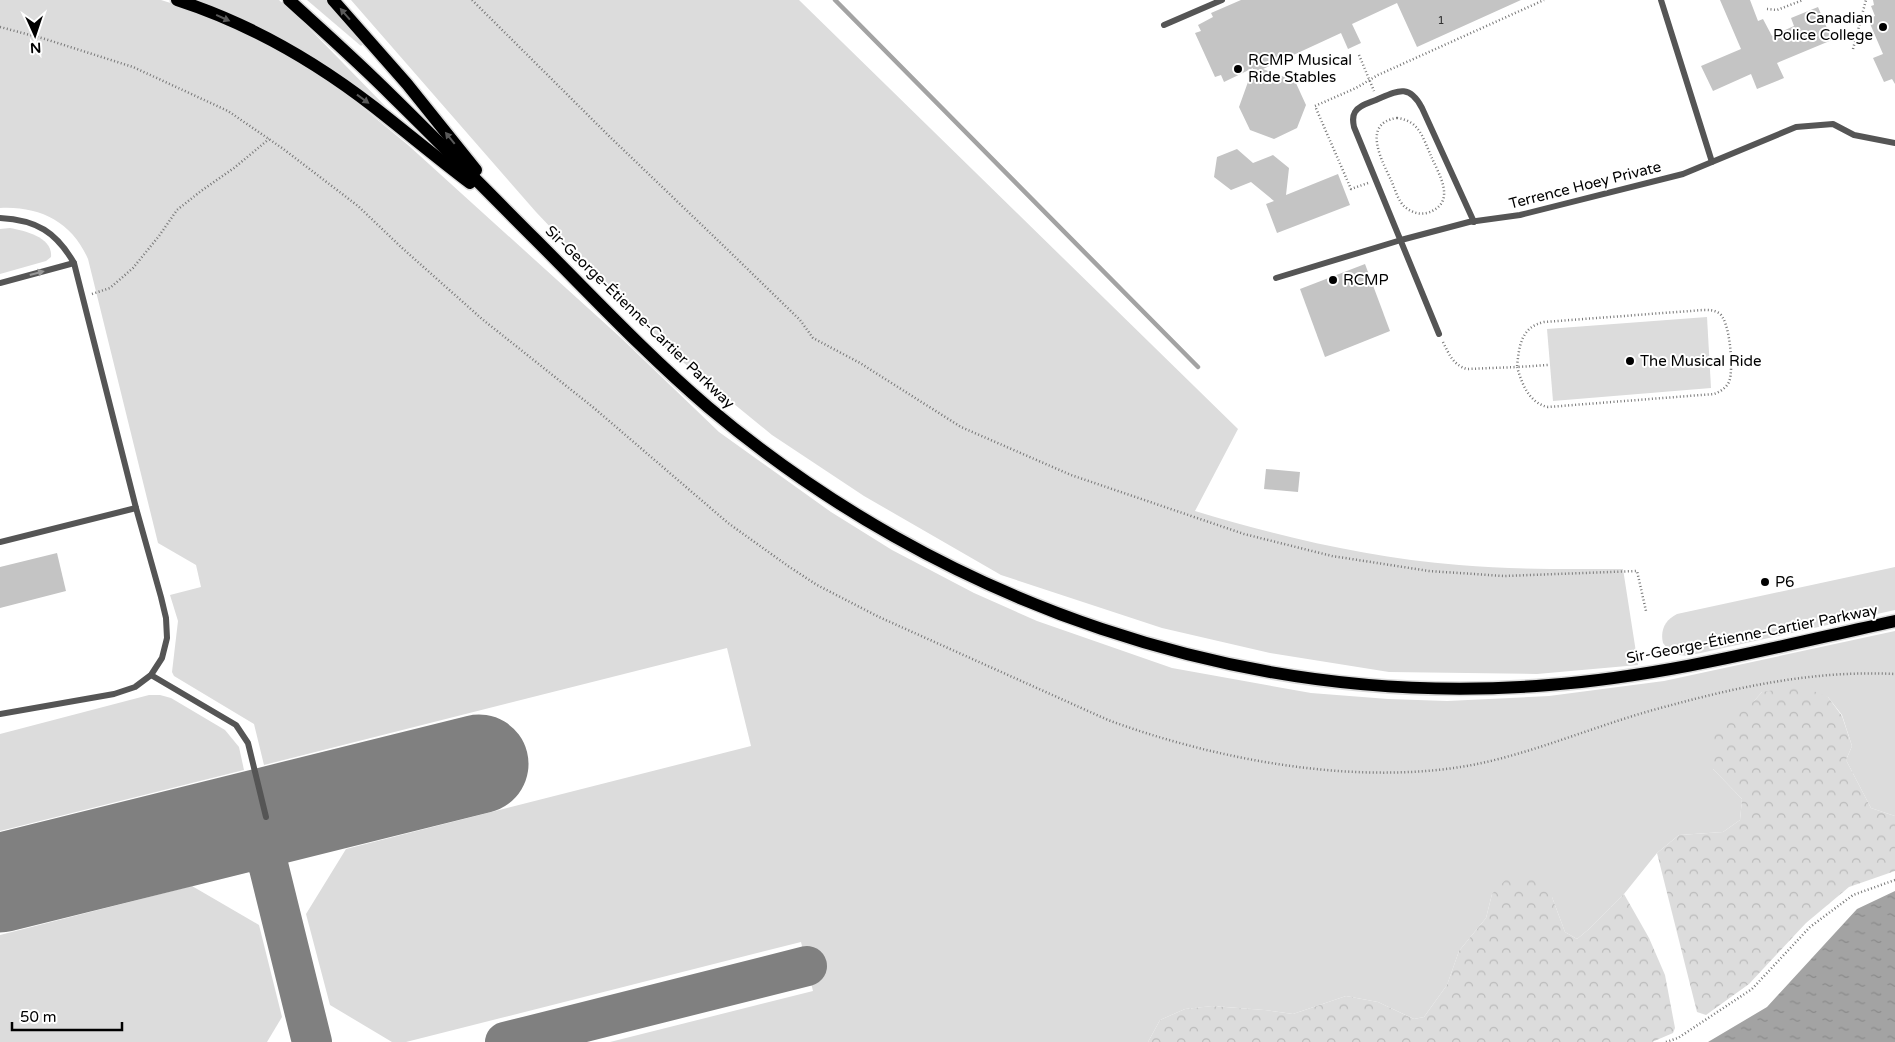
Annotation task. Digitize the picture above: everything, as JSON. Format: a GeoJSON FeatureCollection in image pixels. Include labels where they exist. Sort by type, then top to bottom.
{"type":"FeatureCollection","features":[{"type":"Feature","properties":{"kind":"main road"},"geometry":{"type":"LineString","coordinates":[[178,0],[235,23],[307,61],[374,107],[513,217]]}},
{"type":"Feature","properties":{"kind":"main road","name":"Sir-George-Étienne-Cartier Parkway"},"geometry":{"type":"LineString","coordinates":[[289,0],[388,92],[620,324],[692,393],[729,424],[812,485],[867,522],[958,571],[1043,609],[1144,643],[1208,660],[1349,684],[1447,689],[1548,686],[1661,672],[1895,621]]}},
{"type":"Feature","properties":{"kind":"main road"},"geometry":{"type":"LineString","coordinates":[[333,0],[407,84],[513,217]]}},
{"type":"Feature","properties":{"kind":"lane"},"geometry":{"type":"LineString","coordinates":[[1164,25],[1222,0]]}},
{"type":"Feature","properties":{"kind":"lane"},"geometry":{"type":"LineString","coordinates":[[1660,0],[1712,162]]}},
{"type":"Feature","properties":{"kind":"lane"},"geometry":{"type":"LineString","coordinates":[[1439,334],[1352,121],[1356,110],[1400,90],[1415,96],[1474,222]]}},
{"type":"Feature","properties":{"kind":"lane","name":"Terrence Hoey Private"},"geometry":{"type":"LineString","coordinates":[[1276,278],[1401,240],[1474,222],[1520,215],[1683,174],[1796,127],[1832,124],[1854,135],[1895,143]]}},
{"type":"Feature","properties":{"kind":"lane"},"geometry":{"type":"LineString","coordinates":[[0,218],[22,220],[43,228],[60,243],[74,264],[168,629],[165,648],[151,676],[135,687],[114,694],[0,714]]}},
{"type":"Feature","properties":{"kind":"lane"},"geometry":{"type":"LineString","coordinates":[[0,282],[74,264]]}},
{"type":"Feature","properties":{"kind":"lane"},"geometry":{"type":"LineString","coordinates":[[0,542],[136,508]]}},
{"type":"Feature","properties":{"kind":"lane"},"geometry":{"type":"LineString","coordinates":[[151,676],[236,725],[248,743],[266,817]]}},
{"type":"Feature","properties":{"kind":"path"},"geometry":{"type":"LineString","coordinates":[[472,0],[609,136],[800,320],[813,338],[860,363],[960,427],[1071,476],[1244,534],[1332,556],[1429,571],[1504,576],[1637,571],[1646,611]]}},
{"type":"Feature","properties":{"kind":"path"},"geometry":{"type":"LineString","coordinates":[[1789,0],[1790,4]]}},
{"type":"Feature","properties":{"kind":"path"},"geometry":{"type":"LineString","coordinates":[[1766,9],[1777,10],[1802,0]]}},
{"type":"Feature","properties":{"kind":"path"},"geometry":{"type":"LineString","coordinates":[[1853,49],[1866,0]]}},
{"type":"Feature","properties":{"kind":"path"},"geometry":{"type":"LineString","coordinates":[[1360,55],[1377,99]]}},
{"type":"Feature","properties":{"kind":"path"},"geometry":{"type":"LineString","coordinates":[[1397,118],[1405,120],[1418,129],[1443,184],[1443,199],[1436,208],[1423,214],[1411,211],[1405,207],[1377,148],[1377,135],[1385,122],[1389,119],[1397,118]]}},
{"type":"Feature","properties":{"kind":"path"},"geometry":{"type":"LineString","coordinates":[[83,297],[110,288],[133,268],[177,210],[234,168],[269,139]]}},
{"type":"Feature","properties":{"kind":"path"},"geometry":{"type":"LineString","coordinates":[[1704,310],[1719,313],[1727,324],[1731,368],[1729,382],[1714,394],[1548,407],[1536,402],[1530,396],[1523,385],[1517,367],[1524,335],[1535,324],[1544,322],[1704,310]]}},
{"type":"Feature","properties":{"kind":"path"},"geometry":{"type":"LineString","coordinates":[[1439,334],[1453,361],[1459,367],[1467,369],[1548,365]]}},
{"type":"Feature","properties":{"kind":"path"},"geometry":{"type":"LineString","coordinates":[[1667,706],[1766,683],[1860,672],[1895,674]]}},
{"type":"Feature","properties":{"kind":"path"},"geometry":{"type":"LineString","coordinates":[[1666,1042],[1678,1038],[1752,989],[1810,927],[1852,895],[1895,880]]}},
{"type":"Feature","properties":{"kind":"green space"},"geometry":{"type":"Polygon","coordinates":[[[0,0],[161,0],[196,11],[231,27],[303,65],[339,88],[408,145],[620,337],[719,432],[831,512],[892,550],[974,593],[1037,621],[1172,668],[1311,693],[1388,699],[1447,701],[1549,696],[1664,681],[1895,631],[1895,816],[1871,808],[1846,760],[1852,746],[1842,715],[1828,697],[1762,692],[1754,701],[1713,769],[1742,799],[1740,820],[1723,832],[1679,835],[1657,853],[1624,894],[1577,939],[1565,932],[1552,897],[1492,894],[1486,918],[1459,951],[1447,985],[1424,1017],[1414,1019],[1378,1002],[1346,996],[1293,1014],[1213,1006],[1185,1009],[1160,1020],[1148,1042],[610,1042],[813,991],[801,942],[406,1042],[392,1042],[330,1005],[306,914],[346,849],[751,746],[727,648],[264,765],[254,724],[174,676],[172,672],[178,621],[170,595],[201,587],[196,565],[158,543],[88,259],[73,235],[53,219],[28,210],[0,208],[0,0]]]}},
{"type":"Feature","properties":{"kind":"green space"},"geometry":{"type":"Polygon","coordinates":[[[197,0],[279,0],[385,106],[384,108],[318,60],[295,46],[247,21],[197,0]]]}},
{"type":"Feature","properties":{"kind":"green space"},"geometry":{"type":"Polygon","coordinates":[[[307,0],[326,0],[363,44],[361,46],[307,0]]]}},
{"type":"Feature","properties":{"kind":"green space"},"geometry":{"type":"Polygon","coordinates":[[[351,0],[799,0],[1238,429],[1195,511],[1293,538],[1359,552],[1425,562],[1500,568],[1623,569],[1638,665],[1537,674],[1389,672],[1270,653],[1162,628],[1001,575],[864,496],[772,435],[662,345],[536,212],[351,0]]]}},
{"type":"Feature","properties":{"kind":"green space"},"geometry":{"type":"Polygon","coordinates":[[[10,228],[30,233],[43,240],[48,244],[51,257],[46,261],[0,274],[0,229],[10,228]]]}},
{"type":"Feature","properties":{"kind":"green space"},"geometry":{"type":"Polygon","coordinates":[[[1707,317],[1711,388],[1553,401],[1547,329],[1707,317]]]}},
{"type":"Feature","properties":{"kind":"green space"},"geometry":{"type":"Polygon","coordinates":[[[1895,567],[1895,610],[1687,656],[1672,654],[1663,643],[1662,634],[1664,626],[1669,619],[1677,614],[1895,567]]]}},
{"type":"Feature","properties":{"kind":"green space"},"geometry":{"type":"Polygon","coordinates":[[[1801,686],[1828,697],[1842,716],[1852,746],[1846,760],[1871,808],[1895,816],[1895,871],[1849,887],[1806,923],[1749,984],[1706,1015],[1697,1012],[1657,853],[1679,835],[1723,832],[1740,820],[1742,799],[1713,769],[1713,737],[1733,715],[1754,701],[1762,692],[1801,686]]]}},
{"type":"Feature","properties":{"kind":"green space"},"geometry":{"type":"Polygon","coordinates":[[[149,695],[171,698],[225,730],[239,747],[244,770],[0,831],[0,734],[149,695]]]}},
{"type":"Feature","properties":{"kind":"green space"},"geometry":{"type":"Polygon","coordinates":[[[1508,877],[1538,877],[1552,897],[1565,932],[1577,939],[1624,894],[1649,938],[1665,975],[1675,1028],[1673,1033],[1652,1042],[1148,1042],[1160,1020],[1185,1009],[1212,1006],[1293,1014],[1346,996],[1378,1002],[1414,1019],[1424,1017],[1447,985],[1459,951],[1486,918],[1492,894],[1508,877]]]}},
{"type":"Feature","properties":{"kind":"green space"},"geometry":{"type":"Polygon","coordinates":[[[192,886],[259,925],[282,1017],[267,1042],[0,1042],[0,935],[192,886]]]}},
{"type":"Feature","properties":{"kind":"water"},"geometry":{"type":"Polygon","coordinates":[[[1895,891],[1895,1042],[1708,1042],[1767,1007],[1857,909],[1895,891]]]}},
{"type":"Feature","properties":{"kind":"building","name":"RCMP Musical Ride Stables"},"geometry":{"type":"Polygon","coordinates":[[[1241,0],[1521,0],[1417,47],[1397,3],[1352,24],[1361,43],[1348,49],[1341,33],[1263,69],[1295,81],[1306,105],[1297,128],[1274,139],[1250,130],[1239,107],[1253,68],[1224,82],[1221,75],[1215,77],[1195,33],[1201,31],[1198,25],[1213,17],[1211,13],[1241,0]]]}},
{"type":"Feature","properties":{"kind":"building"},"geometry":{"type":"Polygon","coordinates":[[[1720,0],[1750,0],[1758,21],[1763,19],[1772,36],[1794,26],[1791,18],[1818,7],[1832,40],[1777,63],[1784,78],[1757,89],[1751,74],[1713,91],[1701,66],[1741,49],[1720,0]]]}},
{"type":"Feature","properties":{"kind":"building"},"geometry":{"type":"Polygon","coordinates":[[[1873,0],[1895,0],[1895,84],[1892,79],[1884,82],[1873,58],[1883,54],[1868,19],[1875,16],[1871,6],[1874,5],[1873,0]]]}},
{"type":"Feature","properties":{"kind":"building"},"geometry":{"type":"Polygon","coordinates":[[[1237,149],[1253,163],[1273,155],[1289,168],[1286,195],[1338,174],[1350,205],[1277,233],[1266,204],[1274,201],[1251,182],[1231,190],[1214,177],[1217,157],[1237,149]]]}},
{"type":"Feature","properties":{"kind":"building"},"geometry":{"type":"Polygon","coordinates":[[[1365,264],[1390,331],[1325,357],[1300,289],[1365,264]]]}},
{"type":"Feature","properties":{"kind":"building"},"geometry":{"type":"Polygon","coordinates":[[[1266,469],[1300,472],[1298,492],[1264,489],[1266,469]]]}},
{"type":"Feature","properties":{"kind":"building"},"geometry":{"type":"Polygon","coordinates":[[[57,553],[66,591],[0,608],[0,567],[57,553]]]}},
{"type":"Feature","properties":{"kind":"waterway"},"geometry":{"type":"LineString","coordinates":[[835,0],[1198,367]]}},
{"type":"Feature","properties":{"kind":"taxiway"},"geometry":{"type":"LineString","coordinates":[[201,833],[231,836],[247,842],[268,864],[312,1042]]}},
{"type":"Feature","properties":{"kind":"taxiway"},"geometry":{"type":"LineString","coordinates":[[505,1042],[807,966]]}},
{"type":"Feature","properties":{"kind":"runway"},"geometry":{"type":"LineString","coordinates":[[0,883],[479,764]]}},
{"type":"Feature","properties":{"kind":"place","name":"Canadian Police College"},"geometry":{"type":"Point","coordinates":[1883,27]}},
{"type":"Feature","properties":{"kind":"place","name":"RCMP Musical Ride Stables"},"geometry":{"type":"Point","coordinates":[1238,69]}},
{"type":"Feature","properties":{"kind":"place","name":"RCMP"},"geometry":{"type":"Point","coordinates":[1333,280]}},
{"type":"Feature","properties":{"kind":"place","name":"The Musical Ride"},"geometry":{"type":"Point","coordinates":[1630,361]}},
{"type":"Feature","properties":{"kind":"place","name":"P6"},"geometry":{"type":"Point","coordinates":[1765,582]}}]}
